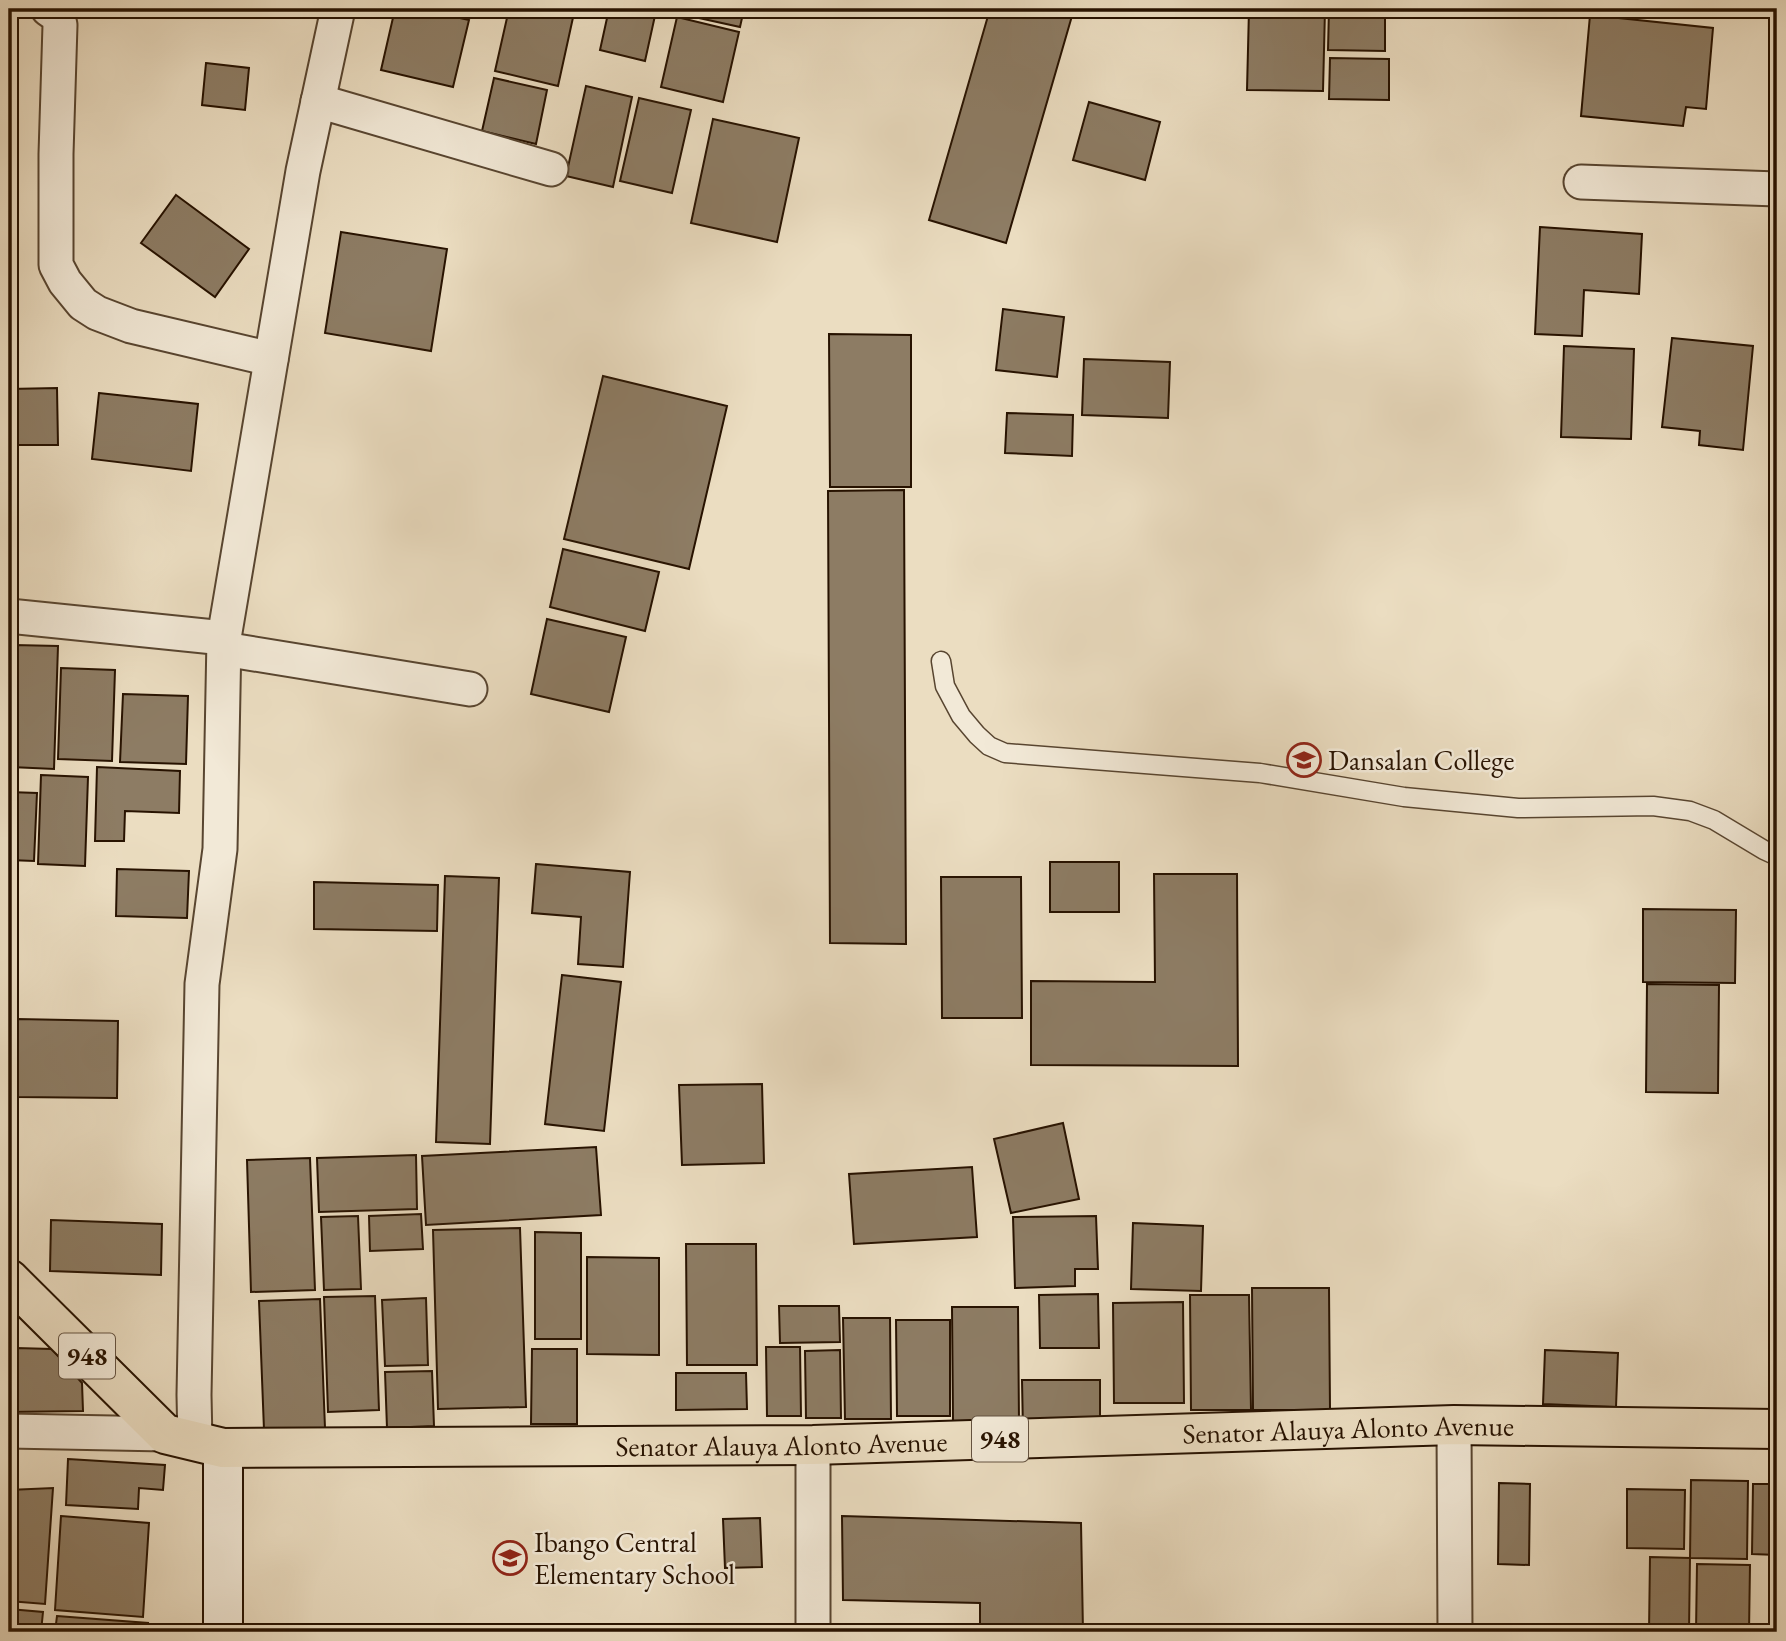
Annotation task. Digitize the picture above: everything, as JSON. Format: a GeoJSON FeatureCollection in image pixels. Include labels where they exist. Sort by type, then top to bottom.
{"type":"FeatureCollection","features":[{"type":"Feature","properties":{"kind":"main road","name":"948"},"geometry":{"type":"LineString","coordinates":[[9,1279],[194,1441]]}},
{"type":"Feature","properties":{"kind":"main road","name":"Senator Alauya Alonto Avenue"},"geometry":{"type":"LineString","coordinates":[[194,1441],[813,1445],[1454,1425],[1777,1429]]}},
{"type":"Feature","properties":{"kind":"main road"},"geometry":{"type":"LineString","coordinates":[[194,1441],[223,1632]]}},
{"type":"Feature","properties":{"kind":"street"},"geometry":{"type":"LineString","coordinates":[[48,9],[58,16],[60,25],[56,265],[65,282],[83,304],[97,313],[131,326],[271,359]]}},
{"type":"Feature","properties":{"kind":"street"},"geometry":{"type":"LineString","coordinates":[[9,1432],[194,1441],[202,984],[220,849],[224,644],[303,171],[338,9]]}},
{"type":"Feature","properties":{"kind":"street"},"geometry":{"type":"LineString","coordinates":[[318,101],[551,169]]}},
{"type":"Feature","properties":{"kind":"street"},"geometry":{"type":"LineString","coordinates":[[1581,181],[1777,189]]}},
{"type":"Feature","properties":{"kind":"street"},"geometry":{"type":"LineString","coordinates":[[9,616],[224,644],[470,689]]}},
{"type":"Feature","properties":{"kind":"street"},"geometry":{"type":"LineString","coordinates":[[1454,1425],[1455,1632]]}},
{"type":"Feature","properties":{"kind":"street"},"geometry":{"type":"LineString","coordinates":[[813,1445],[813,1632]]}},
{"type":"Feature","properties":{"kind":"lane"},"geometry":{"type":"LineString","coordinates":[[941,661],[945,687],[961,716],[989,746],[1005,753],[1261,773],[1404,797],[1517,808],[1653,806],[1690,811],[1714,820],[1777,856]]}},
{"type":"Feature","properties":{"kind":"building"},"geometry":{"type":"Polygon","coordinates":[[[395,9],[419,9],[469,20],[453,87],[381,70],[395,9]]]}},
{"type":"Feature","properties":{"kind":"building"},"geometry":{"type":"Polygon","coordinates":[[[509,9],[554,9],[574,13],[558,86],[495,71],[509,9]]]}},
{"type":"Feature","properties":{"kind":"building"},"geometry":{"type":"Polygon","coordinates":[[[609,9],[656,11],[645,61],[600,50],[609,9]]]}},
{"type":"Feature","properties":{"kind":"building"},"geometry":{"type":"Polygon","coordinates":[[[658,9],[744,9],[740,27],[658,9]]]}},
{"type":"Feature","properties":{"kind":"building"},"geometry":{"type":"Polygon","coordinates":[[[990,9],[1074,9],[1006,243],[929,220],[990,9]]]}},
{"type":"Feature","properties":{"kind":"building"},"geometry":{"type":"Polygon","coordinates":[[[1249,9],[1325,9],[1323,91],[1247,90],[1249,9]]]}},
{"type":"Feature","properties":{"kind":"building"},"geometry":{"type":"Polygon","coordinates":[[[1329,9],[1385,9],[1385,51],[1328,50],[1329,9]]]}},
{"type":"Feature","properties":{"kind":"building"},"geometry":{"type":"Polygon","coordinates":[[[1590,15],[1713,28],[1706,109],[1686,107],[1683,126],[1581,116],[1590,15]]]}},
{"type":"Feature","properties":{"kind":"building"},"geometry":{"type":"Polygon","coordinates":[[[677,17],[739,32],[723,102],[661,87],[677,17]]]}},
{"type":"Feature","properties":{"kind":"building"},"geometry":{"type":"Polygon","coordinates":[[[1330,58],[1389,59],[1389,100],[1329,99],[1330,58]]]}},
{"type":"Feature","properties":{"kind":"building"},"geometry":{"type":"Polygon","coordinates":[[[206,63],[249,68],[245,110],[202,105],[206,63]]]}},
{"type":"Feature","properties":{"kind":"building"},"geometry":{"type":"Polygon","coordinates":[[[494,78],[547,90],[536,144],[482,131],[494,78]]]}},
{"type":"Feature","properties":{"kind":"building"},"geometry":{"type":"Polygon","coordinates":[[[586,86],[632,97],[613,187],[566,176],[586,86]]]}},
{"type":"Feature","properties":{"kind":"building"},"geometry":{"type":"Polygon","coordinates":[[[639,98],[691,110],[672,193],[620,181],[639,98]]]}},
{"type":"Feature","properties":{"kind":"building"},"geometry":{"type":"Polygon","coordinates":[[[1089,102],[1160,122],[1145,180],[1073,160],[1089,102]]]}},
{"type":"Feature","properties":{"kind":"building"},"geometry":{"type":"Polygon","coordinates":[[[713,119],[799,138],[777,242],[691,223],[713,119]]]}},
{"type":"Feature","properties":{"kind":"building"},"geometry":{"type":"Polygon","coordinates":[[[176,195],[249,249],[215,297],[141,243],[176,195]]]}},
{"type":"Feature","properties":{"kind":"building"},"geometry":{"type":"Polygon","coordinates":[[[1540,227],[1642,234],[1639,294],[1584,290],[1582,336],[1535,334],[1540,227]]]}},
{"type":"Feature","properties":{"kind":"building"},"geometry":{"type":"Polygon","coordinates":[[[341,232],[447,249],[431,351],[325,333],[341,232]]]}},
{"type":"Feature","properties":{"kind":"building"},"geometry":{"type":"Polygon","coordinates":[[[1003,309],[1064,317],[1057,377],[996,370],[1003,309]]]}},
{"type":"Feature","properties":{"kind":"building"},"geometry":{"type":"Polygon","coordinates":[[[829,334],[911,335],[911,487],[830,487],[829,334]]]}},
{"type":"Feature","properties":{"kind":"building"},"geometry":{"type":"Polygon","coordinates":[[[1672,338],[1753,346],[1743,450],[1699,445],[1700,431],[1662,427],[1672,338]]]}},
{"type":"Feature","properties":{"kind":"building"},"geometry":{"type":"Polygon","coordinates":[[[1564,346],[1634,349],[1631,439],[1561,437],[1564,346]]]}},
{"type":"Feature","properties":{"kind":"building"},"geometry":{"type":"Polygon","coordinates":[[[1084,359],[1170,362],[1168,418],[1082,415],[1084,359]]]}},
{"type":"Feature","properties":{"kind":"building"},"geometry":{"type":"Polygon","coordinates":[[[603,376],[727,406],[689,569],[564,539],[603,376]]]}},
{"type":"Feature","properties":{"kind":"building"},"geometry":{"type":"Polygon","coordinates":[[[57,388],[58,445],[9,445],[9,389],[57,388]]]}},
{"type":"Feature","properties":{"kind":"building"},"geometry":{"type":"Polygon","coordinates":[[[99,393],[198,404],[191,471],[92,459],[99,393]]]}},
{"type":"Feature","properties":{"kind":"building"},"geometry":{"type":"Polygon","coordinates":[[[1007,413],[1073,415],[1072,456],[1005,453],[1007,413]]]}},
{"type":"Feature","properties":{"kind":"building"},"geometry":{"type":"Polygon","coordinates":[[[904,490],[906,944],[830,943],[828,491],[904,490]]]}},
{"type":"Feature","properties":{"kind":"building"},"geometry":{"type":"Polygon","coordinates":[[[563,549],[659,572],[645,631],[550,607],[563,549]]]}},
{"type":"Feature","properties":{"kind":"building"},"geometry":{"type":"Polygon","coordinates":[[[547,619],[626,637],[609,712],[531,694],[547,619]]]}},
{"type":"Feature","properties":{"kind":"building"},"geometry":{"type":"Polygon","coordinates":[[[14,645],[58,646],[54,769],[11,767],[14,645]]]}},
{"type":"Feature","properties":{"kind":"building"},"geometry":{"type":"Polygon","coordinates":[[[61,668],[115,670],[112,761],[58,759],[61,668]]]}},
{"type":"Feature","properties":{"kind":"building"},"geometry":{"type":"Polygon","coordinates":[[[123,694],[188,696],[186,764],[120,762],[123,694]]]}},
{"type":"Feature","properties":{"kind":"building"},"geometry":{"type":"Polygon","coordinates":[[[97,767],[180,771],[179,813],[125,811],[124,841],[95,841],[97,767]]]}},
{"type":"Feature","properties":{"kind":"building"},"geometry":{"type":"Polygon","coordinates":[[[41,775],[88,777],[85,866],[38,864],[41,775]]]}},
{"type":"Feature","properties":{"kind":"building"},"geometry":{"type":"Polygon","coordinates":[[[9,792],[37,793],[34,861],[9,860],[9,792]]]}},
{"type":"Feature","properties":{"kind":"building"},"geometry":{"type":"Polygon","coordinates":[[[1050,862],[1119,862],[1119,912],[1050,912],[1050,862]]]}},
{"type":"Feature","properties":{"kind":"building"},"geometry":{"type":"Polygon","coordinates":[[[536,864],[630,872],[623,967],[578,964],[581,917],[532,913],[536,864]]]}},
{"type":"Feature","properties":{"kind":"building"},"geometry":{"type":"Polygon","coordinates":[[[117,869],[189,871],[187,918],[116,916],[117,869]]]}},
{"type":"Feature","properties":{"kind":"building"},"geometry":{"type":"Polygon","coordinates":[[[1154,874],[1237,874],[1238,1066],[1031,1065],[1031,981],[1155,982],[1154,874]]]}},
{"type":"Feature","properties":{"kind":"building"},"geometry":{"type":"Polygon","coordinates":[[[445,876],[499,878],[490,1144],[436,1142],[445,876]]]}},
{"type":"Feature","properties":{"kind":"building"},"geometry":{"type":"Polygon","coordinates":[[[941,877],[1021,877],[1022,1018],[942,1018],[941,877]]]}},
{"type":"Feature","properties":{"kind":"building"},"geometry":{"type":"Polygon","coordinates":[[[314,882],[438,885],[437,931],[314,929],[314,882]]]}},
{"type":"Feature","properties":{"kind":"building"},"geometry":{"type":"Polygon","coordinates":[[[1643,909],[1736,910],[1735,983],[1643,982],[1643,909]]]}},
{"type":"Feature","properties":{"kind":"building"},"geometry":{"type":"Polygon","coordinates":[[[562,975],[621,982],[604,1131],[545,1124],[562,975]]]}},
{"type":"Feature","properties":{"kind":"building"},"geometry":{"type":"Polygon","coordinates":[[[1647,984],[1719,985],[1718,1093],[1646,1092],[1647,984]]]}},
{"type":"Feature","properties":{"kind":"building"},"geometry":{"type":"Polygon","coordinates":[[[17,1019],[118,1021],[117,1098],[16,1097],[17,1019]]]}},
{"type":"Feature","properties":{"kind":"building"},"geometry":{"type":"Polygon","coordinates":[[[762,1084],[764,1163],[682,1165],[679,1085],[762,1084]]]}},
{"type":"Feature","properties":{"kind":"building"},"geometry":{"type":"Polygon","coordinates":[[[1063,1123],[1079,1199],[1011,1213],[994,1139],[1063,1123]]]}},
{"type":"Feature","properties":{"kind":"building"},"geometry":{"type":"Polygon","coordinates":[[[596,1147],[601,1215],[426,1225],[422,1156],[596,1147]]]}},
{"type":"Feature","properties":{"kind":"building"},"geometry":{"type":"Polygon","coordinates":[[[416,1155],[417,1209],[319,1212],[317,1158],[416,1155]]]}},
{"type":"Feature","properties":{"kind":"building"},"geometry":{"type":"Polygon","coordinates":[[[310,1158],[315,1290],[251,1292],[247,1160],[310,1158]]]}},
{"type":"Feature","properties":{"kind":"building"},"geometry":{"type":"Polygon","coordinates":[[[972,1167],[977,1237],[854,1244],[849,1174],[972,1167]]]}},
{"type":"Feature","properties":{"kind":"building"},"geometry":{"type":"Polygon","coordinates":[[[421,1214],[423,1249],[370,1251],[369,1216],[421,1214]]]}},
{"type":"Feature","properties":{"kind":"building"},"geometry":{"type":"Polygon","coordinates":[[[358,1216],[361,1289],[324,1290],[321,1217],[358,1216]]]}},
{"type":"Feature","properties":{"kind":"building"},"geometry":{"type":"Polygon","coordinates":[[[1096,1216],[1098,1269],[1075,1269],[1075,1286],[1015,1288],[1013,1217],[1096,1216]]]}},
{"type":"Feature","properties":{"kind":"building"},"geometry":{"type":"Polygon","coordinates":[[[51,1220],[162,1224],[161,1275],[50,1271],[51,1220]]]}},
{"type":"Feature","properties":{"kind":"building"},"geometry":{"type":"Polygon","coordinates":[[[1133,1223],[1203,1226],[1201,1291],[1131,1289],[1133,1223]]]}},
{"type":"Feature","properties":{"kind":"building"},"geometry":{"type":"Polygon","coordinates":[[[520,1228],[526,1407],[438,1409],[433,1230],[520,1228]]]}},
{"type":"Feature","properties":{"kind":"building"},"geometry":{"type":"Polygon","coordinates":[[[535,1232],[581,1233],[581,1339],[535,1339],[535,1232]]]}},
{"type":"Feature","properties":{"kind":"building"},"geometry":{"type":"Polygon","coordinates":[[[686,1244],[756,1244],[757,1365],[687,1365],[686,1244]]]}},
{"type":"Feature","properties":{"kind":"building"},"geometry":{"type":"Polygon","coordinates":[[[587,1257],[659,1258],[659,1355],[587,1354],[587,1257]]]}},
{"type":"Feature","properties":{"kind":"building"},"geometry":{"type":"Polygon","coordinates":[[[1252,1288],[1329,1288],[1330,1410],[1253,1410],[1252,1288]]]}},
{"type":"Feature","properties":{"kind":"building"},"geometry":{"type":"Polygon","coordinates":[[[1098,1294],[1099,1348],[1040,1348],[1039,1295],[1098,1294]]]}},
{"type":"Feature","properties":{"kind":"building"},"geometry":{"type":"Polygon","coordinates":[[[1190,1295],[1249,1295],[1251,1410],[1191,1410],[1190,1295]]]}},
{"type":"Feature","properties":{"kind":"building"},"geometry":{"type":"Polygon","coordinates":[[[375,1296],[379,1410],[328,1412],[324,1297],[375,1296]]]}},
{"type":"Feature","properties":{"kind":"building"},"geometry":{"type":"Polygon","coordinates":[[[426,1298],[428,1365],[385,1366],[382,1300],[426,1298]]]}},
{"type":"Feature","properties":{"kind":"building"},"geometry":{"type":"Polygon","coordinates":[[[320,1299],[325,1428],[264,1430],[259,1301],[320,1299]]]}},
{"type":"Feature","properties":{"kind":"building"},"geometry":{"type":"Polygon","coordinates":[[[1183,1302],[1184,1403],[1114,1403],[1113,1303],[1183,1302]]]}},
{"type":"Feature","properties":{"kind":"building"},"geometry":{"type":"Polygon","coordinates":[[[779,1306],[839,1306],[840,1342],[780,1343],[779,1306]]]}},
{"type":"Feature","properties":{"kind":"building"},"geometry":{"type":"Polygon","coordinates":[[[952,1307],[1018,1307],[1019,1422],[953,1423],[952,1307]]]}},
{"type":"Feature","properties":{"kind":"building"},"geometry":{"type":"Polygon","coordinates":[[[843,1318],[890,1318],[891,1419],[845,1419],[843,1318]]]}},
{"type":"Feature","properties":{"kind":"building"},"geometry":{"type":"Polygon","coordinates":[[[896,1320],[950,1320],[950,1416],[897,1416],[896,1320]]]}},
{"type":"Feature","properties":{"kind":"building"},"geometry":{"type":"Polygon","coordinates":[[[766,1347],[800,1347],[801,1416],[767,1416],[766,1347]]]}},
{"type":"Feature","properties":{"kind":"building"},"geometry":{"type":"Polygon","coordinates":[[[16,1348],[52,1349],[82,1383],[83,1411],[9,1412],[9,1384],[17,1385],[16,1348]]]}},
{"type":"Feature","properties":{"kind":"building"},"geometry":{"type":"Polygon","coordinates":[[[532,1349],[577,1349],[577,1424],[531,1424],[532,1349]]]}},
{"type":"Feature","properties":{"kind":"building"},"geometry":{"type":"Polygon","coordinates":[[[840,1350],[841,1418],[806,1418],[805,1351],[840,1350]]]}},
{"type":"Feature","properties":{"kind":"building"},"geometry":{"type":"Polygon","coordinates":[[[1545,1350],[1618,1353],[1616,1407],[1543,1404],[1545,1350]]]}},
{"type":"Feature","properties":{"kind":"building"},"geometry":{"type":"Polygon","coordinates":[[[432,1371],[434,1426],[387,1428],[385,1372],[432,1371]]]}},
{"type":"Feature","properties":{"kind":"building"},"geometry":{"type":"Polygon","coordinates":[[[676,1373],[746,1373],[747,1409],[676,1410],[676,1373]]]}},
{"type":"Feature","properties":{"kind":"building"},"geometry":{"type":"Polygon","coordinates":[[[1022,1380],[1100,1380],[1100,1431],[1023,1431],[1022,1380]]]}},
{"type":"Feature","properties":{"kind":"building"},"geometry":{"type":"Polygon","coordinates":[[[68,1459],[165,1465],[163,1490],[139,1488],[138,1509],[66,1505],[68,1459]]]}},
{"type":"Feature","properties":{"kind":"building"},"geometry":{"type":"Polygon","coordinates":[[[1691,1480],[1748,1481],[1747,1559],[1690,1558],[1691,1480]]]}},
{"type":"Feature","properties":{"kind":"building"},"geometry":{"type":"Polygon","coordinates":[[[1499,1483],[1530,1484],[1529,1565],[1498,1564],[1499,1483]]]}},
{"type":"Feature","properties":{"kind":"building"},"geometry":{"type":"Polygon","coordinates":[[[1753,1484],[1777,1484],[1777,1555],[1752,1554],[1753,1484]]]}},
{"type":"Feature","properties":{"kind":"building"},"geometry":{"type":"Polygon","coordinates":[[[53,1488],[45,1604],[9,1601],[9,1490],[53,1488]]]}},
{"type":"Feature","properties":{"kind":"building"},"geometry":{"type":"Polygon","coordinates":[[[1627,1489],[1685,1490],[1684,1549],[1627,1548],[1627,1489]]]}},
{"type":"Feature","properties":{"kind":"building"},"geometry":{"type":"Polygon","coordinates":[[[61,1516],[149,1523],[143,1617],[55,1610],[61,1516]]]}},
{"type":"Feature","properties":{"kind":"building"},"geometry":{"type":"Polygon","coordinates":[[[842,1516],[1081,1523],[1083,1632],[980,1632],[980,1603],[843,1600],[842,1516]]]}},
{"type":"Feature","properties":{"kind":"building"},"geometry":{"type":"Polygon","coordinates":[[[760,1518],[762,1567],[725,1568],[723,1519],[760,1518]]]}},
{"type":"Feature","properties":{"kind":"building"},"geometry":{"type":"Polygon","coordinates":[[[1650,1557],[1690,1558],[1689,1632],[1649,1632],[1650,1557]]]}},
{"type":"Feature","properties":{"kind":"building"},"geometry":{"type":"Polygon","coordinates":[[[1697,1564],[1750,1565],[1749,1632],[1696,1632],[1697,1564]]]}},
{"type":"Feature","properties":{"kind":"building"},"geometry":{"type":"Polygon","coordinates":[[[9,1609],[43,1612],[41,1632],[9,1632],[9,1609]]]}},
{"type":"Feature","properties":{"kind":"building"},"geometry":{"type":"Polygon","coordinates":[[[57,1616],[148,1623],[147,1632],[55,1632],[57,1616]]]}},
{"type":"Feature","properties":{"kind":"place","name":"Dansalan College"},"geometry":{"type":"Point","coordinates":[1304,760]}},
{"type":"Feature","properties":{"kind":"place","name":"Ibango Central Elementary School"},"geometry":{"type":"Point","coordinates":[510,1558]}}]}
